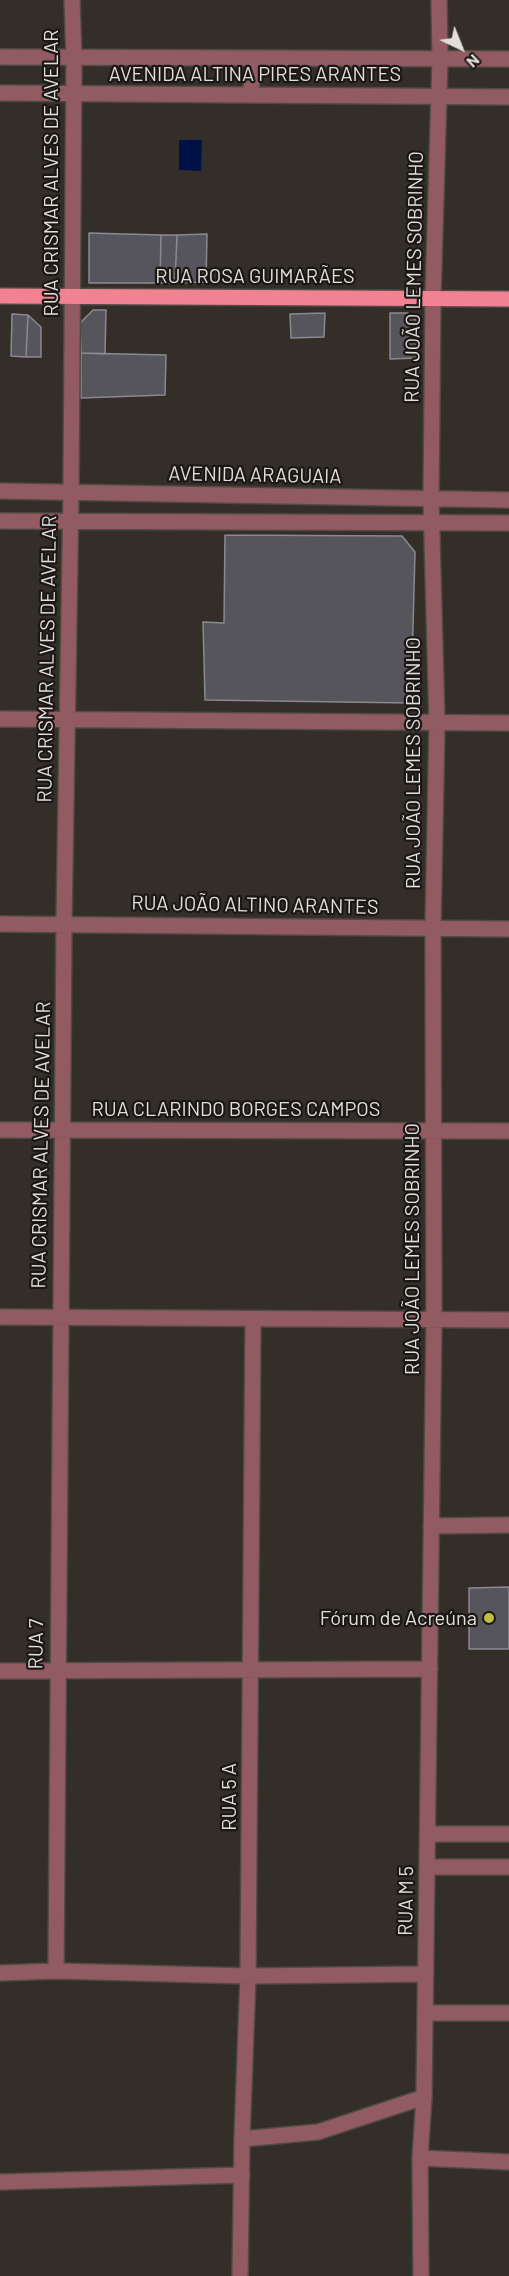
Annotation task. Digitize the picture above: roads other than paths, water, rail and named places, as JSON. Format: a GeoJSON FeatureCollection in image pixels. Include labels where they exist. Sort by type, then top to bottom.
{"type":"FeatureCollection","features":[{"type":"Feature","properties":{"kind":"main road","name":"RUA ROSA GUIMARÃES"},"geometry":{"type":"LineString","coordinates":[[0,296],[509,300]]}},
{"type":"Feature","properties":{"kind":"street","name":"RUA CRISMAR ALVES DE AVELAR"},"geometry":{"type":"LineString","coordinates":[[60,1318],[70,521],[74,58],[72,0]]}},
{"type":"Feature","properties":{"kind":"street","name":"RUA JOÃO LEMES SOBRINHO"},"geometry":{"type":"LineString","coordinates":[[431,1526],[436,723],[431,500],[433,298],[440,96],[439,0]]}},
{"type":"Feature","properties":{"kind":"street","name":"AVENIDA ALTINA PIRES ARANTES"},"geometry":{"type":"LineString","coordinates":[[0,57],[509,59]]}},
{"type":"Feature","properties":{"kind":"street"},"geometry":{"type":"LineString","coordinates":[[250,95],[255,59]]}},
{"type":"Feature","properties":{"kind":"street","name":"AVENIDA ALTINA PIRES ARANTES"},"geometry":{"type":"LineString","coordinates":[[0,93],[509,97]]}},
{"type":"Feature","properties":{"kind":"street","name":"AVENIDA ARAGUAIA"},"geometry":{"type":"LineString","coordinates":[[0,491],[509,500]]}},
{"type":"Feature","properties":{"kind":"street"},"geometry":{"type":"LineString","coordinates":[[252,522],[253,495]]}},
{"type":"Feature","properties":{"kind":"street"},"geometry":{"type":"LineString","coordinates":[[0,521],[509,523]]}},
{"type":"Feature","properties":{"kind":"street"},"geometry":{"type":"LineString","coordinates":[[0,719],[509,723]]}},
{"type":"Feature","properties":{"kind":"street","name":"RUA JOÃO ALTINO ARANTES"},"geometry":{"type":"LineString","coordinates":[[0,924],[509,929]]}},
{"type":"Feature","properties":{"kind":"street","name":"RUA CLARINDO BORGES CAMPOS"},"geometry":{"type":"LineString","coordinates":[[0,1130],[509,1131]]}},
{"type":"Feature","properties":{"kind":"street"},"geometry":{"type":"LineString","coordinates":[[0,1317],[509,1320]]}},
{"type":"Feature","properties":{"kind":"street","name":"RUA 7"},"geometry":{"type":"LineString","coordinates":[[56,1971],[60,1318]]}},
{"type":"Feature","properties":{"kind":"street","name":"RUA 5 A"},"geometry":{"type":"LineString","coordinates":[[240,2276],[248,1976],[253,1318]]}},
{"type":"Feature","properties":{"kind":"street"},"geometry":{"type":"LineString","coordinates":[[431,1526],[509,1525]]}},
{"type":"Feature","properties":{"kind":"street","name":"RUA M 5"},"geometry":{"type":"LineString","coordinates":[[420,2276],[431,1526]]}},
{"type":"Feature","properties":{"kind":"street"},"geometry":{"type":"LineString","coordinates":[[0,1671],[430,1669]]}},
{"type":"Feature","properties":{"kind":"street"},"geometry":{"type":"LineString","coordinates":[[427,1834],[509,1834]]}},
{"type":"Feature","properties":{"kind":"street"},"geometry":{"type":"LineString","coordinates":[[427,1867],[509,1867]]}},
{"type":"Feature","properties":{"kind":"street"},"geometry":{"type":"LineString","coordinates":[[0,1973],[56,1971],[248,1976],[426,1974]]}},
{"type":"Feature","properties":{"kind":"street"},"geometry":{"type":"LineString","coordinates":[[425,2013],[509,2013]]}},
{"type":"Feature","properties":{"kind":"street"},"geometry":{"type":"LineString","coordinates":[[242,2139],[318,2133],[424,2097]]}},
{"type":"Feature","properties":{"kind":"street"},"geometry":{"type":"LineString","coordinates":[[420,2158],[509,2162]]}},
{"type":"Feature","properties":{"kind":"street"},"geometry":{"type":"LineString","coordinates":[[0,2182],[242,2175]]}},
{"type":"Feature","properties":{"kind":"place","name":"Fórum de Acreúna"},"geometry":{"type":"Point","coordinates":[489,1618]}}]}
